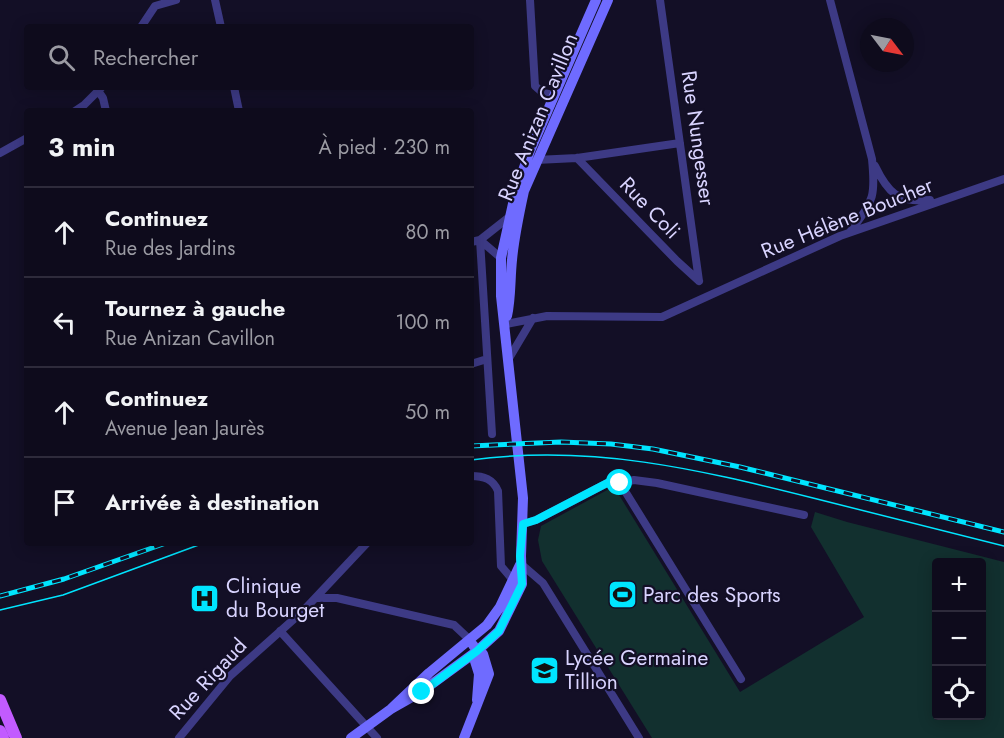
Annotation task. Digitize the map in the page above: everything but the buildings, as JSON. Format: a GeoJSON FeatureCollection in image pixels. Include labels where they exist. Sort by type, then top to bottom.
{"type":"FeatureCollection","features":[{"type":"Feature","properties":{"kind":"main road","name":"Rue Anizan Cavillon"},"geometry":{"type":"LineString","coordinates":[[391,709],[422,692],[477,651],[499,631],[522,584],[522,498],[506,324],[501,296],[501,258],[508,218],[526,160],[596,0]]}},
{"type":"Feature","properties":{"kind":"main road","name":"Rue Anizan Cavillon"},"geometry":{"type":"LineString","coordinates":[[506,324],[511,300],[512,262],[524,191],[609,0]]}},
{"type":"Feature","properties":{"kind":"main road","name":"Rue Anizan Cavillon"},"geometry":{"type":"LineString","coordinates":[[391,709],[429,673],[487,625],[500,607],[521,564]]}},
{"type":"Feature","properties":{"kind":"main road"},"geometry":{"type":"LineString","coordinates":[[464,738],[489,674],[483,654],[477,651],[470,640]]}},
{"type":"Feature","properties":{"kind":"main road"},"geometry":{"type":"LineString","coordinates":[[0,700],[16,738]]}},
{"type":"Feature","properties":{"kind":"main road"},"geometry":{"type":"LineString","coordinates":[[351,738],[391,709]]}},
{"type":"Feature","properties":{"kind":"main road"},"geometry":{"type":"LineString","coordinates":[[0,731],[3,738]]}},
{"type":"Feature","properties":{"kind":"street"},"geometry":{"type":"LineString","coordinates":[[143,24],[155,6],[177,0]]}},
{"type":"Feature","properties":{"kind":"street"},"geometry":{"type":"LineString","coordinates":[[215,0],[220,24]]}},
{"type":"Feature","properties":{"kind":"street"},"geometry":{"type":"LineString","coordinates":[[530,0],[535,86],[543,93],[554,95]]}},
{"type":"Feature","properties":{"kind":"street","name":"Rue Nungesser"},"geometry":{"type":"LineString","coordinates":[[660,0],[699,281]]}},
{"type":"Feature","properties":{"kind":"street"},"geometry":{"type":"LineString","coordinates":[[830,0],[872,159],[874,185],[872,199],[850,233]]}},
{"type":"Feature","properties":{"kind":"street"},"geometry":{"type":"LineString","coordinates":[[78,108],[99,90]]}},
{"type":"Feature","properties":{"kind":"street"},"geometry":{"type":"LineString","coordinates":[[100,90],[105,108]]}},
{"type":"Feature","properties":{"kind":"street"},"geometry":{"type":"LineString","coordinates":[[235,90],[238,108]]}},
{"type":"Feature","properties":{"kind":"street"},"geometry":{"type":"LineString","coordinates":[[0,153],[24,140]]}},
{"type":"Feature","properties":{"kind":"street"},"geometry":{"type":"LineString","coordinates":[[536,160],[578,158],[680,143]]}},
{"type":"Feature","properties":{"kind":"street","name":"Rue Coli"},"geometry":{"type":"LineString","coordinates":[[578,158],[699,281]]}},
{"type":"Feature","properties":{"kind":"street"},"geometry":{"type":"LineString","coordinates":[[872,159],[885,186],[901,197],[914,202],[944,198]]}},
{"type":"Feature","properties":{"kind":"street","name":"Rue Hélène Boucher"},"geometry":{"type":"LineString","coordinates":[[506,324],[557,316],[662,317],[850,233],[1004,178]]}},
{"type":"Feature","properties":{"kind":"street"},"geometry":{"type":"LineString","coordinates":[[474,241],[480,240],[508,218]]}},
{"type":"Feature","properties":{"kind":"street"},"geometry":{"type":"LineString","coordinates":[[480,240],[501,258]]}},
{"type":"Feature","properties":{"kind":"street"},"geometry":{"type":"LineString","coordinates":[[480,240],[492,434]]}},
{"type":"Feature","properties":{"kind":"street"},"geometry":{"type":"LineString","coordinates":[[508,360],[533,318]]}},
{"type":"Feature","properties":{"kind":"street"},"geometry":{"type":"LineString","coordinates":[[474,363],[487,359]]}},
{"type":"Feature","properties":{"kind":"street"},"geometry":{"type":"LineString","coordinates":[[474,476],[491,480],[498,491],[501,566],[512,579]]}},
{"type":"Feature","properties":{"kind":"street"},"geometry":{"type":"LineString","coordinates":[[523,524],[536,520],[611,481],[620,483],[633,480],[657,483],[804,515]]}},
{"type":"Feature","properties":{"kind":"street"},"geometry":{"type":"LineString","coordinates":[[620,483],[741,679]]}},
{"type":"Feature","properties":{"kind":"street","name":"Rue Rigaud"},"geometry":{"type":"LineString","coordinates":[[179,738],[230,676],[317,598],[364,546]]}},
{"type":"Feature","properties":{"kind":"street"},"geometry":{"type":"LineString","coordinates":[[521,564],[543,583],[639,738]]}},
{"type":"Feature","properties":{"kind":"street"},"geometry":{"type":"LineString","coordinates":[[317,598],[337,598],[454,625],[470,640]]}},
{"type":"Feature","properties":{"kind":"street"},"geometry":{"type":"LineString","coordinates":[[280,630],[376,738]]}},
{"type":"Feature","properties":{"kind":"green space","name":"Parc des Sports"},"geometry":{"type":"Polygon","coordinates":[[[609,489],[616,490],[740,692],[864,617],[811,527],[815,512],[1004,562],[1004,738],[652,738],[542,561],[538,540],[541,526],[609,489]]]}},
{"type":"Feature","properties":{"kind":"tram line"},"geometry":{"type":"LineString","coordinates":[[474,460],[559,455],[644,462],[770,487],[1004,546]]}},
{"type":"Feature","properties":{"kind":"tram line"},"geometry":{"type":"LineString","coordinates":[[0,610],[63,595],[196,546]]}},
{"type":"Feature","properties":{"kind":"railway"},"geometry":{"type":"LineString","coordinates":[[474,446],[561,442],[653,449],[740,467],[1004,532]]}},
{"type":"Feature","properties":{"kind":"railway"},"geometry":{"type":"LineString","coordinates":[[0,596],[64,579],[158,546]]}},
{"type":"Feature","properties":{"kind":"place","name":"Parc des Sports"},"geometry":{"type":"Point","coordinates":[622,595]}},
{"type":"Feature","properties":{"kind":"place","name":"Clinique du Bourget"},"geometry":{"type":"Point","coordinates":[205,598]}},
{"type":"Feature","properties":{"kind":"place","name":"Lycée Germaine Tillion"},"geometry":{"type":"Point","coordinates":[544,670]}},
{"type":"Feature","properties":{"kind":"route"},"geometry":{"type":"LineString","coordinates":[[422,692],[477,651],[499,631],[522,584],[520,556],[523,524],[536,520],[611,481],[620,483]]}}]}
